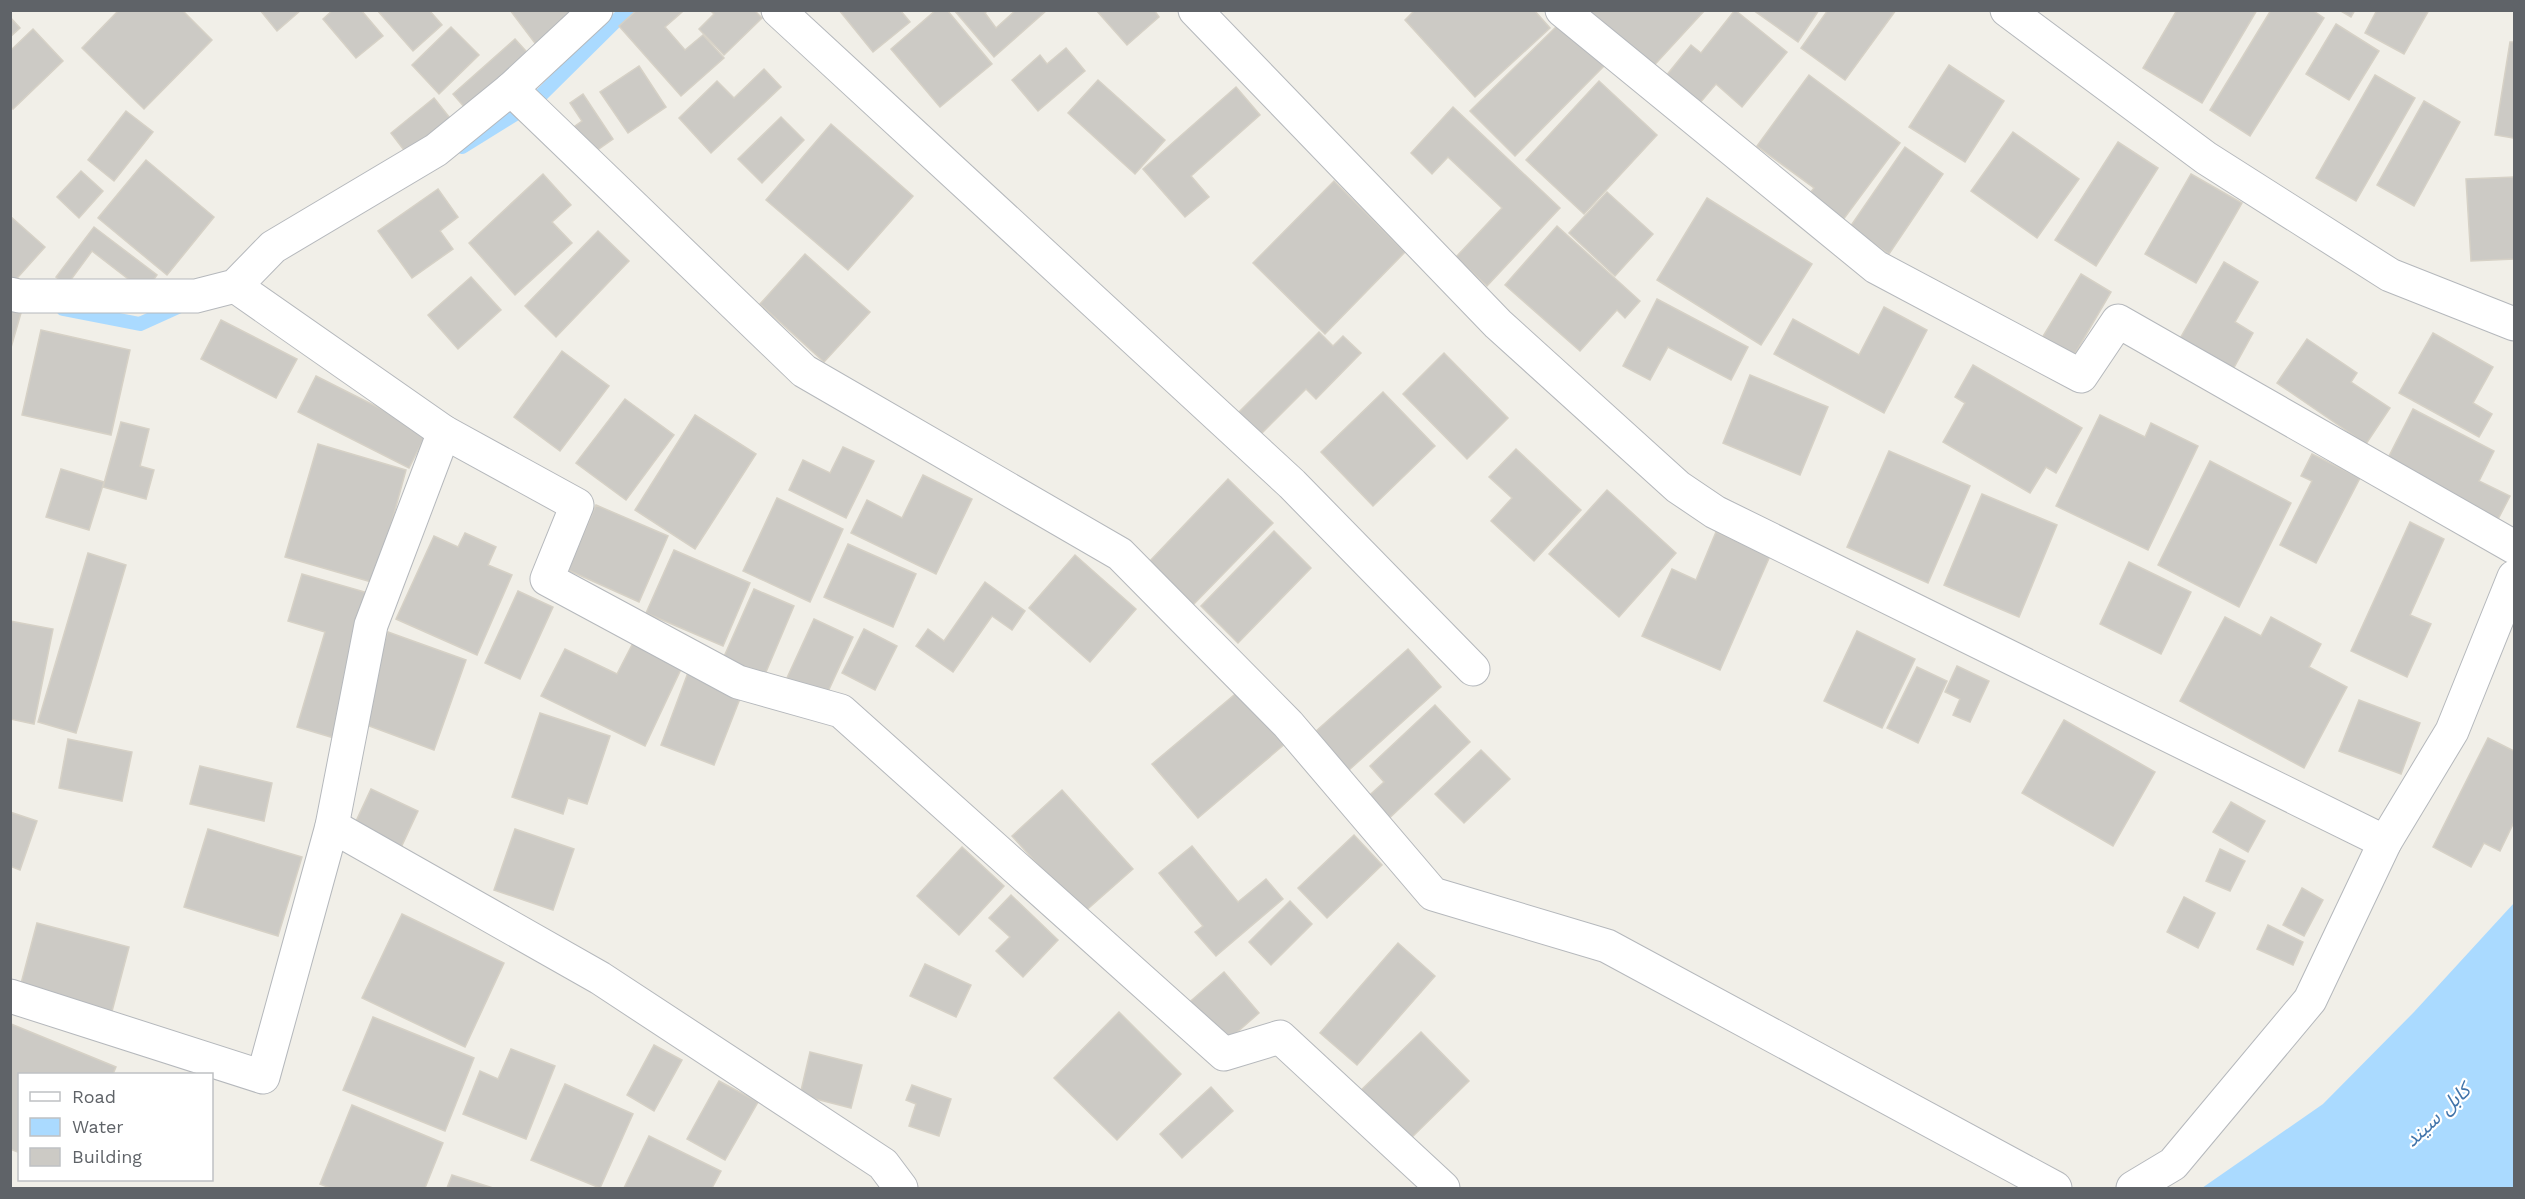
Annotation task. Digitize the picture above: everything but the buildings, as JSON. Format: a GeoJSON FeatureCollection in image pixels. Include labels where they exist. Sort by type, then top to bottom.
{"type":"FeatureCollection","features":[{"type":"Feature","properties":{"kind":"street"},"geometry":{"type":"LineString","coordinates":[[10,294],[19,296],[196,296],[235,286],[273,247],[436,150],[511,89],[596,10]]}},
{"type":"Feature","properties":{"kind":"street"},"geometry":{"type":"LineString","coordinates":[[778,10],[1292,484],[1473,669]]}},
{"type":"Feature","properties":{"kind":"street"},"geometry":{"type":"LineString","coordinates":[[1195,10],[1498,324],[1678,487],[1715,512],[2385,842]]}},
{"type":"Feature","properties":{"kind":"street"},"geometry":{"type":"LineString","coordinates":[[1562,10],[1876,267],[2081,376],[2118,321],[2514,547]]}},
{"type":"Feature","properties":{"kind":"street"},"geometry":{"type":"LineString","coordinates":[[2007,10],[2206,158],[2390,275],[2514,324]]}},
{"type":"Feature","properties":{"kind":"street"},"geometry":{"type":"LineString","coordinates":[[511,89],[804,371],[1120,554],[1288,724],[1433,894],[1607,946],[2055,1188]]}},
{"type":"Feature","properties":{"kind":"street"},"geometry":{"type":"LineString","coordinates":[[235,286],[444,432],[577,505],[547,579],[738,682],[841,711],[1224,1054],[1280,1037],[1443,1188]]}},
{"type":"Feature","properties":{"kind":"street"},"geometry":{"type":"LineString","coordinates":[[10,996],[263,1077],[332,826],[371,625],[444,432]]}},
{"type":"Feature","properties":{"kind":"street"},"geometry":{"type":"LineString","coordinates":[[2133,1188],[2173,1164],[2310,1000],[2385,842],[2452,731],[2514,577]]}},
{"type":"Feature","properties":{"kind":"street"},"geometry":{"type":"LineString","coordinates":[[332,826],[600,978],[883,1164],[901,1188]]}},
{"type":"Feature","properties":{"kind":"water","name":"کابل سيند"},"geometry":{"type":"Polygon","coordinates":[[[2514,903],[2514,1188],[2202,1188],[2323,1104],[2414,1012],[2514,903]]]}},
{"type":"Feature","properties":{"kind":"waterway"},"geometry":{"type":"LineString","coordinates":[[462,147],[533,103],[627,10]]}},
{"type":"Feature","properties":{"kind":"waterway"},"geometry":{"type":"LineString","coordinates":[[63,309],[140,324],[182,305]]}}]}
